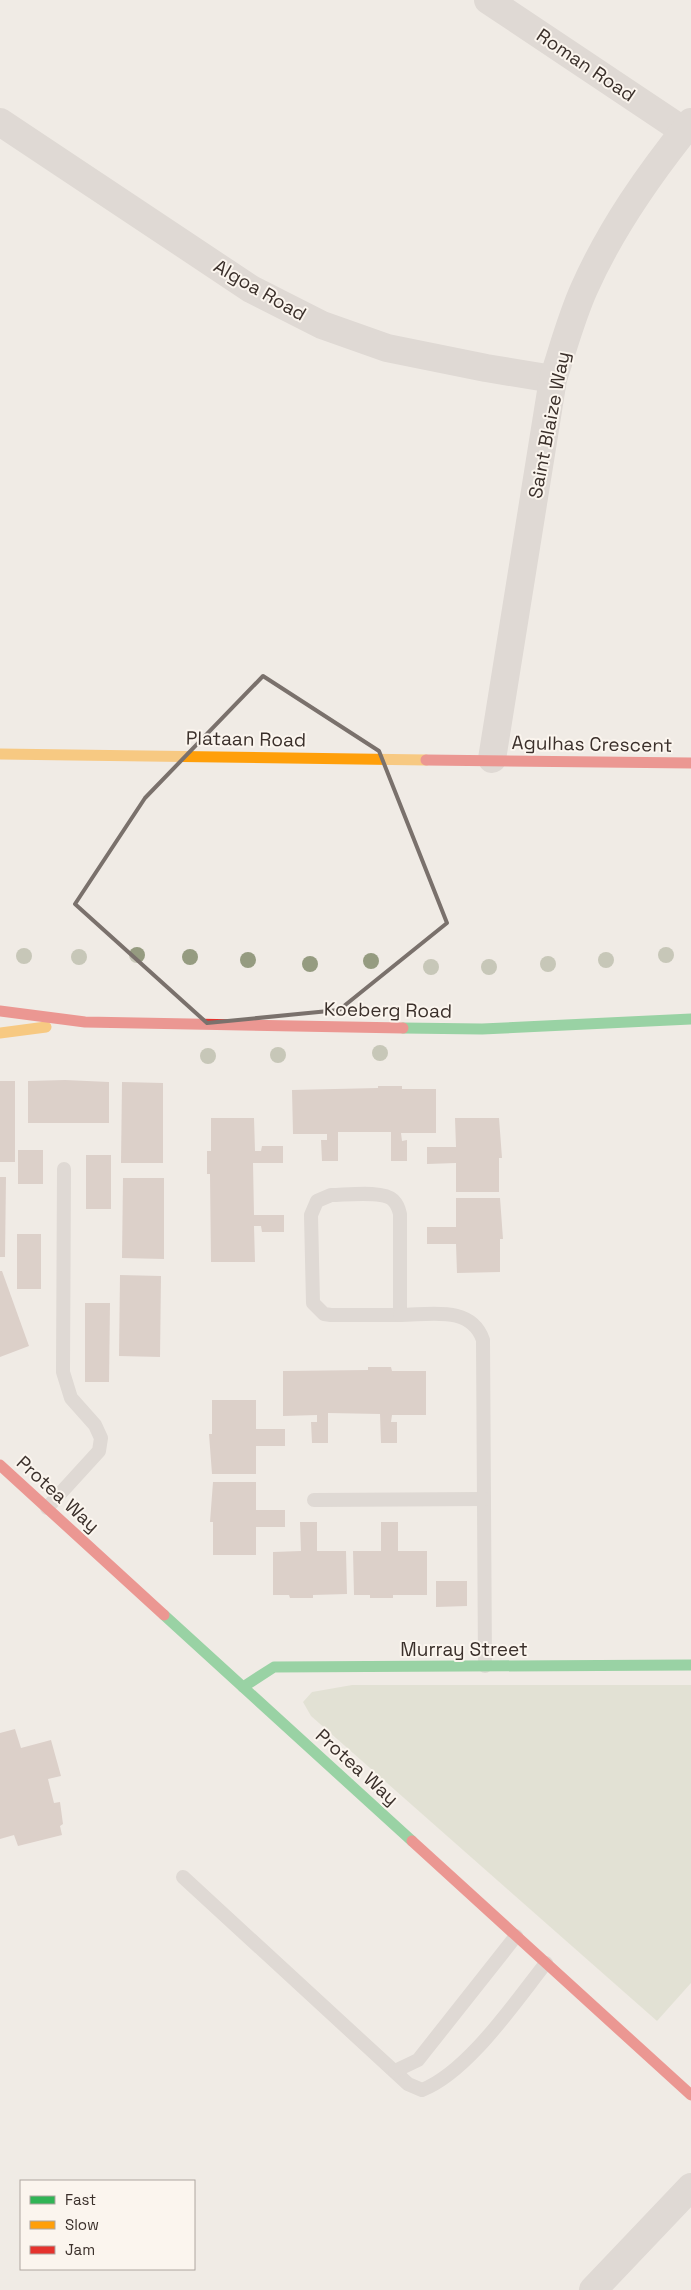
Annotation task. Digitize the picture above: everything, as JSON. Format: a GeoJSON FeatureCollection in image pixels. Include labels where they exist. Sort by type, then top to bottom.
{"type":"FeatureCollection","features":[{"type":"Feature","properties":{"kind":"street","name":"Roman Road"},"geometry":{"type":"LineString","coordinates":[[488,0],[687,127]]}},
{"type":"Feature","properties":{"kind":"street","name":"Algoa Road"},"geometry":{"type":"LineString","coordinates":[[0,122],[252,289],[322,325],[387,348],[553,379]]}},
{"type":"Feature","properties":{"kind":"street","name":"Saint Blaize Way"},"geometry":{"type":"LineString","coordinates":[[492,759],[553,379],[581,298],[605,246],[628,206],[687,127]]}},
{"type":"Feature","properties":{"kind":"street","name":"Plataan Road"},"geometry":{"type":"LineString","coordinates":[[0,754],[492,759]]}},
{"type":"Feature","properties":{"kind":"street","name":"Agulhas Crescent"},"geometry":{"type":"LineString","coordinates":[[492,759],[691,763]]}},
{"type":"Feature","properties":{"kind":"street","name":"Koeberg Road"},"geometry":{"type":"LineString","coordinates":[[0,1011],[85,1022],[482,1029],[691,1020]]}},
{"type":"Feature","properties":{"kind":"street","name":"Koeberg Road"},"geometry":{"type":"LineString","coordinates":[[0,1033],[85,1022]]}},
{"type":"Feature","properties":{"kind":"street","name":"Protea Way"},"geometry":{"type":"LineString","coordinates":[[0,1466],[691,2095]]}},
{"type":"Feature","properties":{"kind":"street","name":"Murray Street"},"geometry":{"type":"LineString","coordinates":[[242,1687],[274,1667],[691,1665]]}},
{"type":"Feature","properties":{"kind":"street"},"geometry":{"type":"LineString","coordinates":[[593,2290],[691,2187]]}},
{"type":"Feature","properties":{"kind":"lane"},"geometry":{"type":"LineString","coordinates":[[47,1508],[99,1451],[101,1438],[95,1426],[72,1398],[63,1372],[64,1168]]}},
{"type":"Feature","properties":{"kind":"lane"},"geometry":{"type":"LineString","coordinates":[[400,1315],[400,1214],[394,1200],[380,1195],[331,1195],[317,1201],[311,1215],[313,1303],[324,1314],[331,1315],[400,1315],[459,1315],[476,1324],[480,1332],[484,1349],[485,1666]]}},
{"type":"Feature","properties":{"kind":"lane"},"geometry":{"type":"LineString","coordinates":[[314,1500],[484,1499]]}},
{"type":"Feature","properties":{"kind":"lane"},"geometry":{"type":"LineString","coordinates":[[183,1877],[408,2084],[422,2090],[434,2085],[477,2048],[546,1963]]}},
{"type":"Feature","properties":{"kind":"lane"},"geometry":{"type":"LineString","coordinates":[[395,2071],[418,2060],[516,1936]]}},
{"type":"Feature","properties":{"kind":"highlighted area"},"geometry":{"type":"Polygon","coordinates":[[[263,676],[379,751],[447,923],[339,1010],[207,1023],[75,904],[145,798],[263,676]]]}},
{"type":"Feature","properties":{"kind":"green space"},"geometry":{"type":"Polygon","coordinates":[[[352,1685],[691,1685],[691,1983],[657,2021],[311,1716],[303,1702],[312,1692],[352,1685]]]}},
{"type":"Feature","properties":{"kind":"building"},"geometry":{"type":"Polygon","coordinates":[[[0,1081],[15,1081],[15,1162],[0,1162],[0,1081]]]}},
{"type":"Feature","properties":{"kind":"building"},"geometry":{"type":"Polygon","coordinates":[[[28,1081],[109,1082],[109,1123],[28,1123],[28,1081]]]}},
{"type":"Feature","properties":{"kind":"building"},"geometry":{"type":"Polygon","coordinates":[[[122,1082],[163,1083],[163,1163],[121,1163],[122,1082]]]}},
{"type":"Feature","properties":{"kind":"building"},"geometry":{"type":"Polygon","coordinates":[[[378,1086],[402,1086],[402,1089],[436,1089],[436,1133],[401,1133],[402,1141],[407,1140],[407,1161],[391,1161],[391,1132],[338,1132],[338,1161],[322,1161],[321,1140],[327,1140],[327,1134],[293,1134],[292,1090],[378,1088],[378,1086]]]}},
{"type":"Feature","properties":{"kind":"building"},"geometry":{"type":"Polygon","coordinates":[[[211,1118],[254,1118],[255,1151],[261,1151],[262,1146],[283,1146],[283,1163],[253,1163],[254,1215],[284,1215],[284,1232],[262,1232],[261,1226],[254,1226],[255,1262],[211,1262],[210,1174],[207,1174],[207,1151],[211,1151],[211,1118]]]}},
{"type":"Feature","properties":{"kind":"building"},"geometry":{"type":"Polygon","coordinates":[[[455,1118],[499,1118],[502,1158],[499,1158],[499,1192],[456,1192],[456,1163],[427,1164],[427,1147],[456,1147],[455,1118]]]}},
{"type":"Feature","properties":{"kind":"building"},"geometry":{"type":"Polygon","coordinates":[[[18,1150],[43,1150],[43,1184],[18,1184],[18,1150]]]}},
{"type":"Feature","properties":{"kind":"building"},"geometry":{"type":"Polygon","coordinates":[[[86,1155],[111,1155],[111,1209],[86,1209],[86,1155]]]}},
{"type":"Feature","properties":{"kind":"building"},"geometry":{"type":"Polygon","coordinates":[[[0,1177],[6,1177],[5,1257],[0,1257],[0,1177]]]}},
{"type":"Feature","properties":{"kind":"building"},"geometry":{"type":"Polygon","coordinates":[[[123,1178],[164,1178],[164,1259],[122,1258],[123,1178]]]}},
{"type":"Feature","properties":{"kind":"building"},"geometry":{"type":"Polygon","coordinates":[[[456,1198],[500,1198],[503,1239],[500,1239],[500,1272],[457,1273],[456,1244],[427,1244],[427,1227],[456,1227],[456,1198]]]}},
{"type":"Feature","properties":{"kind":"building"},"geometry":{"type":"Polygon","coordinates":[[[17,1234],[41,1234],[41,1289],[17,1289],[17,1234]]]}},
{"type":"Feature","properties":{"kind":"building"},"geometry":{"type":"Polygon","coordinates":[[[0,1271],[2,1271],[29,1346],[0,1357],[0,1271]]]}},
{"type":"Feature","properties":{"kind":"building"},"geometry":{"type":"Polygon","coordinates":[[[120,1275],[161,1276],[160,1357],[119,1356],[120,1275]]]}},
{"type":"Feature","properties":{"kind":"building"},"geometry":{"type":"Polygon","coordinates":[[[85,1303],[110,1303],[109,1382],[85,1382],[85,1303]]]}},
{"type":"Feature","properties":{"kind":"building"},"geometry":{"type":"Polygon","coordinates":[[[368,1367],[391,1367],[392,1371],[426,1371],[426,1415],[392,1415],[391,1422],[397,1422],[397,1443],[381,1443],[380,1414],[328,1413],[328,1443],[312,1443],[311,1422],[317,1422],[317,1415],[283,1416],[283,1371],[368,1370],[368,1367]]]}},
{"type":"Feature","properties":{"kind":"building"},"geometry":{"type":"Polygon","coordinates":[[[212,1400],[256,1400],[256,1429],[285,1429],[285,1446],[256,1446],[256,1474],[212,1474],[209,1434],[212,1434],[212,1400]]]}},
{"type":"Feature","properties":{"kind":"building"},"geometry":{"type":"Polygon","coordinates":[[[213,1482],[256,1482],[256,1510],[285,1510],[285,1527],[256,1527],[256,1555],[213,1555],[213,1522],[210,1522],[213,1482]]]}},
{"type":"Feature","properties":{"kind":"building"},"geometry":{"type":"Polygon","coordinates":[[[300,1522],[317,1522],[317,1551],[346,1551],[347,1594],[313,1595],[313,1598],[290,1598],[289,1595],[273,1595],[273,1552],[301,1551],[300,1522]]]}},
{"type":"Feature","properties":{"kind":"building"},"geometry":{"type":"Polygon","coordinates":[[[381,1522],[398,1522],[398,1551],[427,1551],[427,1595],[393,1595],[393,1598],[370,1598],[370,1595],[354,1595],[353,1551],[381,1551],[381,1522]]]}},
{"type":"Feature","properties":{"kind":"building"},"geometry":{"type":"Polygon","coordinates":[[[436,1581],[467,1581],[467,1606],[436,1607],[436,1581]]]}},
{"type":"Feature","properties":{"kind":"building"},"geometry":{"type":"Polygon","coordinates":[[[15,1729],[21,1748],[51,1740],[61,1776],[48,1779],[54,1803],[60,1802],[63,1824],[60,1826],[62,1835],[18,1846],[14,1835],[0,1839],[0,1733],[15,1729]]]}},
{"type":"Feature","properties":{"kind":"traffic: fast"},"geometry":{"type":"LineString","coordinates":[[403,1028],[482,1029],[691,1019]]}},
{"type":"Feature","properties":{"kind":"traffic: fast"},"geometry":{"type":"LineString","coordinates":[[164,1615],[412,1841]]}},
{"type":"Feature","properties":{"kind":"traffic: fast"},"geometry":{"type":"LineString","coordinates":[[243,1687],[274,1667],[691,1665]]}},
{"type":"Feature","properties":{"kind":"traffic: slow"},"geometry":{"type":"LineString","coordinates":[[0,754],[426,760]]}},
{"type":"Feature","properties":{"kind":"traffic: slow"},"geometry":{"type":"LineString","coordinates":[[0,1033],[46,1027]]}},
{"type":"Feature","properties":{"kind":"traffic: jam"},"geometry":{"type":"LineString","coordinates":[[426,760],[691,763]]}},
{"type":"Feature","properties":{"kind":"traffic: jam"},"geometry":{"type":"LineString","coordinates":[[0,1011],[85,1022],[403,1028]]}},
{"type":"Feature","properties":{"kind":"traffic: jam"},"geometry":{"type":"LineString","coordinates":[[0,1465],[164,1615]]}},
{"type":"Feature","properties":{"kind":"traffic: jam"},"geometry":{"type":"LineString","coordinates":[[412,1841],[691,2095]]}}]}
